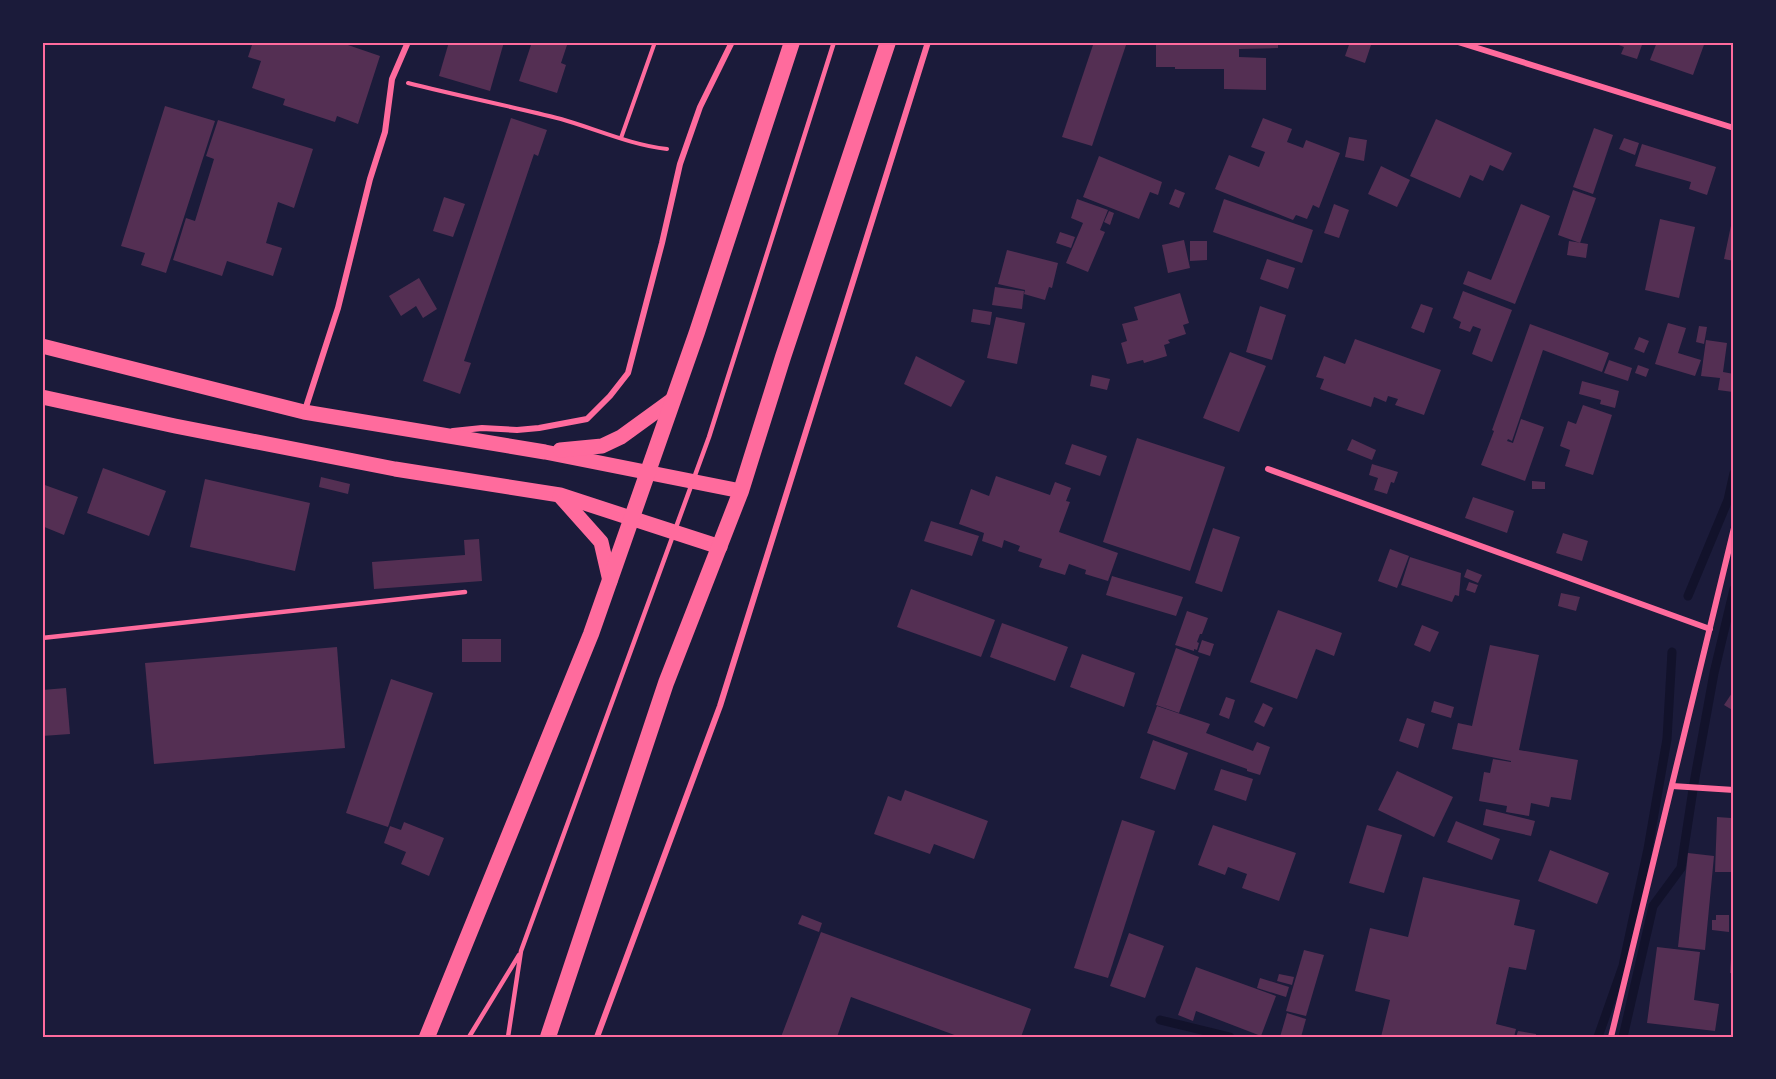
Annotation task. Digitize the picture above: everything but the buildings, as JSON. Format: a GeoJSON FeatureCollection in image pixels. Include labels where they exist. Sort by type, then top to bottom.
{"type":"FeatureCollection","features":[{"type":"Feature","properties":{"kind":"highway"},"geometry":{"type":"LineString","coordinates":[[427,1037],[591,634],[701,321],[792,42]]}},
{"type":"Feature","properties":{"kind":"highway"},"geometry":{"type":"LineString","coordinates":[[548,1037],[666,682],[741,491],[888,42]]}},
{"type":"Feature","properties":{"kind":"main road"},"geometry":{"type":"LineString","coordinates":[[42,346],[304,412],[545,452],[741,491]]}},
{"type":"Feature","properties":{"kind":"main road"},"geometry":{"type":"LineString","coordinates":[[42,397],[395,470],[560,495],[720,547]]}},
{"type":"Feature","properties":{"kind":"main road"},"geometry":{"type":"LineString","coordinates":[[545,452],[602,446],[621,437],[672,400]]}},
{"type":"Feature","properties":{"kind":"main road"},"geometry":{"type":"LineString","coordinates":[[560,495],[601,542],[610,581]]}},
{"type":"Feature","properties":{"kind":"street"},"geometry":{"type":"LineString","coordinates":[[304,412],[338,308],[370,178],[385,132],[392,79],[408,42]]}},
{"type":"Feature","properties":{"kind":"street"},"geometry":{"type":"LineString","coordinates":[[440,434],[482,428],[517,430],[539,428],[587,419],[610,396],[628,373],[685,151],[700,107],[732,42]]}},
{"type":"Feature","properties":{"kind":"street"},"geometry":{"type":"LineString","coordinates":[[597,1037],[720,706],[928,42]]}},
{"type":"Feature","properties":{"kind":"street"},"geometry":{"type":"LineString","coordinates":[[1458,42],[1734,128]]}},
{"type":"Feature","properties":{"kind":"street"},"geometry":{"type":"LineString","coordinates":[[1268,469],[1710,630]]}},
{"type":"Feature","properties":{"kind":"street"},"geometry":{"type":"LineString","coordinates":[[1611,1037],[1734,528]]}},
{"type":"Feature","properties":{"kind":"street"},"geometry":{"type":"LineString","coordinates":[[1672,786],[1734,790]]}},
{"type":"Feature","properties":{"kind":"lane"},"geometry":{"type":"LineString","coordinates":[[508,1037],[521,951],[709,437],[834,42]]}},
{"type":"Feature","properties":{"kind":"lane"},"geometry":{"type":"LineString","coordinates":[[42,639],[465,592]]}},
{"type":"Feature","properties":{"kind":"lane"},"geometry":{"type":"LineString","coordinates":[[468,1037],[521,951]]}},
{"type":"Feature","properties":{"kind":"path"},"geometry":{"type":"LineString","coordinates":[[621,138],[655,42]]}},
{"type":"Feature","properties":{"kind":"path"},"geometry":{"type":"LineString","coordinates":[[392,79],[471,99],[527,110],[647,147],[685,151]]}},
{"type":"Feature","properties":{"kind":"waterway"},"geometry":{"type":"LineString","coordinates":[[1688,596],[1728,500],[1734,473]]}},
{"type":"Feature","properties":{"kind":"waterway"},"geometry":{"type":"LineString","coordinates":[[1623,1037],[1653,906],[1681,868],[1714,673],[1734,589]]}},
{"type":"Feature","properties":{"kind":"waterway"},"geometry":{"type":"LineString","coordinates":[[1598,1037],[1623,966],[1648,849],[1667,739],[1672,652]]}},
{"type":"Feature","properties":{"kind":"waterway"},"geometry":{"type":"LineString","coordinates":[[1160,1020],[1230,1037]]}}]}
